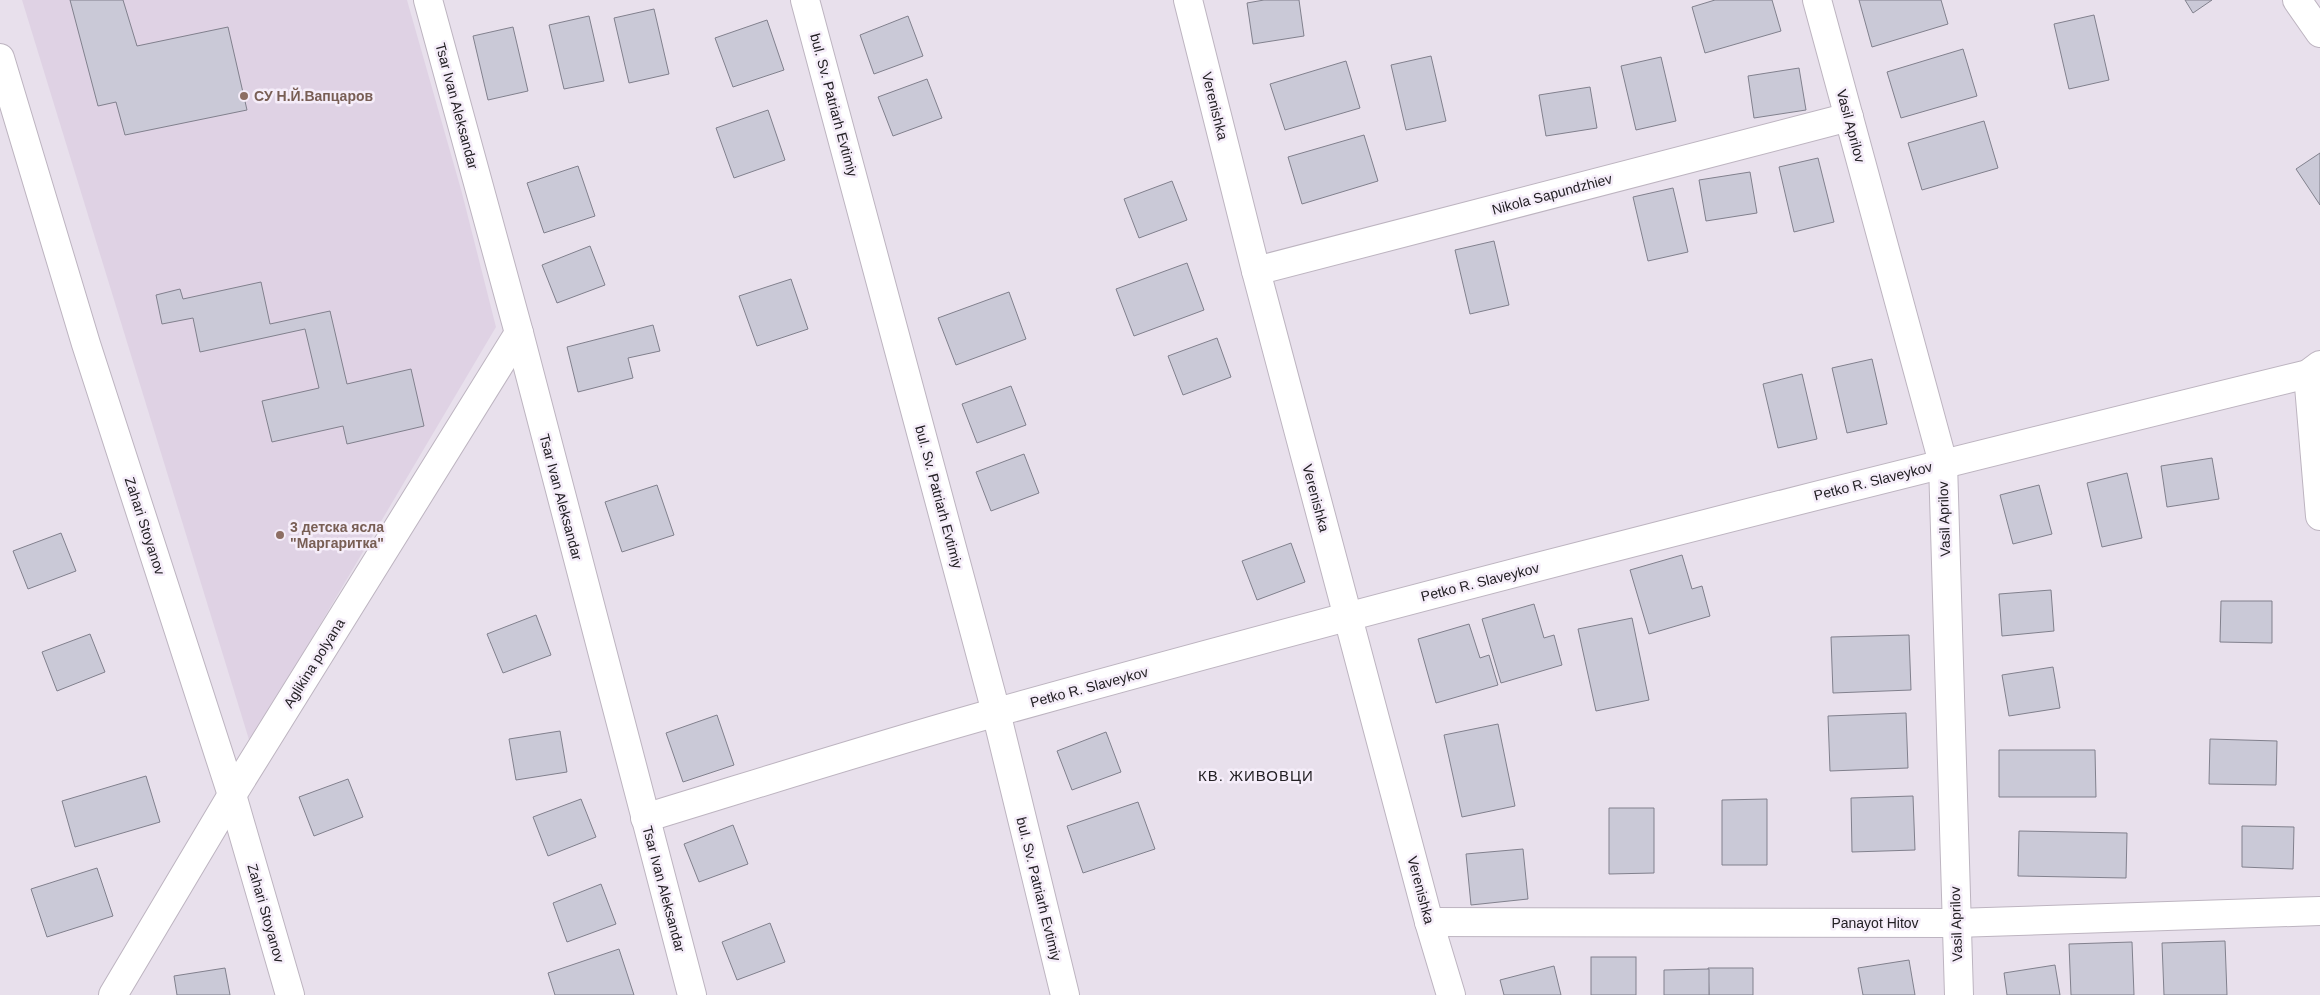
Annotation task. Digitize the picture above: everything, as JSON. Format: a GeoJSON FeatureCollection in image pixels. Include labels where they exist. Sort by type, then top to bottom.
{"type":"FeatureCollection","features":[{"type":"Feature","properties":{"kind":"street","name":"Tsar Ivan Aleksandar"},"geometry":{"type":"LineString","coordinates":[[428,0],[518,333],[692,995]]}},
{"type":"Feature","properties":{"kind":"street","name":"bul. Sv. Patriarh Evtimiy"},"geometry":{"type":"LineString","coordinates":[[805,0],[996,712],[1065,995]]}},
{"type":"Feature","properties":{"kind":"street","name":"Verenishka"},"geometry":{"type":"LineString","coordinates":[[1188,0],[1256,271],[1429,922],[1451,995]]}},
{"type":"Feature","properties":{"kind":"street","name":"Vasil Aprilov"},"geometry":{"type":"LineString","coordinates":[[1817,0],[1942,463],[1959,995]]}},
{"type":"Feature","properties":{"kind":"street"},"geometry":{"type":"LineString","coordinates":[[2297,0],[2320,33]]}},
{"type":"Feature","properties":{"kind":"street","name":"Zahari Stoyanov"},"geometry":{"type":"LineString","coordinates":[[0,58],[86,344],[232,794],[290,995]]}},
{"type":"Feature","properties":{"kind":"street","name":"Nikola Sapundzhiev"},"geometry":{"type":"LineString","coordinates":[[1256,271],[1849,117]]}},
{"type":"Feature","properties":{"kind":"street","name":"Aglikina polyana"},"geometry":{"type":"LineString","coordinates":[[114,995],[232,794],[518,333]]}},
{"type":"Feature","properties":{"kind":"street","name":"Petko R. Slaveykov"},"geometry":{"type":"LineString","coordinates":[[645,818],[996,712],[1348,616],[2314,369]]}},
{"type":"Feature","properties":{"kind":"street"},"geometry":{"type":"LineString","coordinates":[[2314,369],[2320,516]]}},
{"type":"Feature","properties":{"kind":"street","name":"Panayot Hitov"},"geometry":{"type":"LineString","coordinates":[[1429,922],[1956,923],[2320,911]]}},
{"type":"Feature","properties":{"kind":"shaded area"},"geometry":{"type":"Polygon","coordinates":[[[22,0],[407,0],[462,193],[496,327],[250,743],[22,0]]]}},
{"type":"Feature","properties":{"kind":"building"},"geometry":{"type":"Polygon","coordinates":[[[70,0],[123,0],[137,46],[228,27],[247,110],[125,135],[116,102],[98,106],[70,0]]]}},
{"type":"Feature","properties":{"kind":"building"},"geometry":{"type":"Polygon","coordinates":[[[1264,0],[1299,0],[1304,36],[1253,44],[1247,3],[1264,0]]]}},
{"type":"Feature","properties":{"kind":"building"},"geometry":{"type":"Polygon","coordinates":[[[1715,0],[1772,0],[1781,31],[1705,53],[1692,7],[1715,0]]]}},
{"type":"Feature","properties":{"kind":"building"},"geometry":{"type":"Polygon","coordinates":[[[1859,0],[1941,0],[1948,24],[1872,47],[1859,0]]]}},
{"type":"Feature","properties":{"kind":"building"},"geometry":{"type":"Polygon","coordinates":[[[2185,0],[2212,0],[2193,13],[2185,0]]]}},
{"type":"Feature","properties":{"kind":"building"},"geometry":{"type":"Polygon","coordinates":[[[654,9],[669,74],[629,83],[614,18],[654,9]]]}},
{"type":"Feature","properties":{"kind":"building"},"geometry":{"type":"Polygon","coordinates":[[[2094,15],[2109,80],[2069,89],[2054,24],[2094,15]]]}},
{"type":"Feature","properties":{"kind":"building"},"geometry":{"type":"Polygon","coordinates":[[[589,16],[604,81],[564,89],[549,25],[589,16]]]}},
{"type":"Feature","properties":{"kind":"building"},"geometry":{"type":"Polygon","coordinates":[[[908,16],[923,56],[874,74],[860,35],[908,16]]]}},
{"type":"Feature","properties":{"kind":"building"},"geometry":{"type":"Polygon","coordinates":[[[767,20],[784,70],[733,87],[715,38],[767,20]]]}},
{"type":"Feature","properties":{"kind":"building"},"geometry":{"type":"Polygon","coordinates":[[[513,27],[528,91],[488,100],[473,36],[513,27]]]}},
{"type":"Feature","properties":{"kind":"building"},"geometry":{"type":"Polygon","coordinates":[[[1963,49],[1977,96],[1901,118],[1887,72],[1963,49]]]}},
{"type":"Feature","properties":{"kind":"building"},"geometry":{"type":"Polygon","coordinates":[[[1431,56],[1446,121],[1406,130],[1391,65],[1431,56]]]}},
{"type":"Feature","properties":{"kind":"building"},"geometry":{"type":"Polygon","coordinates":[[[1661,57],[1676,121],[1636,130],[1621,66],[1661,57]]]}},
{"type":"Feature","properties":{"kind":"building"},"geometry":{"type":"Polygon","coordinates":[[[1346,61],[1360,108],[1285,130],[1270,84],[1346,61]]]}},
{"type":"Feature","properties":{"kind":"building"},"geometry":{"type":"Polygon","coordinates":[[[1799,68],[1806,110],[1754,118],[1748,76],[1799,68]]]}},
{"type":"Feature","properties":{"kind":"building"},"geometry":{"type":"Polygon","coordinates":[[[927,79],[942,118],[893,136],[878,97],[927,79]]]}},
{"type":"Feature","properties":{"kind":"building"},"geometry":{"type":"Polygon","coordinates":[[[1590,87],[1597,128],[1546,136],[1539,95],[1590,87]]]}},
{"type":"Feature","properties":{"kind":"building"},"geometry":{"type":"Polygon","coordinates":[[[768,110],[785,160],[734,178],[716,128],[768,110]]]}},
{"type":"Feature","properties":{"kind":"building"},"geometry":{"type":"Polygon","coordinates":[[[1984,121],[1998,168],[1922,190],[1908,143],[1984,121]]]}},
{"type":"Feature","properties":{"kind":"building"},"geometry":{"type":"Polygon","coordinates":[[[1364,135],[1378,181],[1302,204],[1288,157],[1364,135]]]}},
{"type":"Feature","properties":{"kind":"building"},"geometry":{"type":"Polygon","coordinates":[[[2320,153],[2320,205],[2296,169],[2320,153]]]}},
{"type":"Feature","properties":{"kind":"building"},"geometry":{"type":"Polygon","coordinates":[[[1818,158],[1834,222],[1794,232],[1779,167],[1818,158]]]}},
{"type":"Feature","properties":{"kind":"building"},"geometry":{"type":"Polygon","coordinates":[[[578,166],[595,216],[544,233],[527,183],[578,166]]]}},
{"type":"Feature","properties":{"kind":"building"},"geometry":{"type":"Polygon","coordinates":[[[1750,172],[1757,213],[1706,221],[1699,180],[1750,172]]]}},
{"type":"Feature","properties":{"kind":"building"},"geometry":{"type":"Polygon","coordinates":[[[1172,181],[1187,220],[1139,238],[1124,199],[1172,181]]]}},
{"type":"Feature","properties":{"kind":"building"},"geometry":{"type":"Polygon","coordinates":[[[1673,188],[1688,252],[1648,261],[1633,197],[1673,188]]]}},
{"type":"Feature","properties":{"kind":"building"},"geometry":{"type":"Polygon","coordinates":[[[1494,241],[1509,305],[1470,314],[1455,250],[1494,241]]]}},
{"type":"Feature","properties":{"kind":"building"},"geometry":{"type":"Polygon","coordinates":[[[590,246],[605,285],[557,303],[542,265],[590,246]]]}},
{"type":"Feature","properties":{"kind":"building"},"geometry":{"type":"Polygon","coordinates":[[[1187,263],[1204,310],[1134,336],[1116,289],[1187,263]]]}},
{"type":"Feature","properties":{"kind":"building"},"geometry":{"type":"Polygon","coordinates":[[[791,279],[808,329],[757,346],[739,296],[791,279]]]}},
{"type":"Feature","properties":{"kind":"building"},"geometry":{"type":"Polygon","coordinates":[[[261,282],[270,324],[330,311],[347,384],[411,369],[424,426],[347,444],[343,426],[272,442],[262,401],[319,388],[305,329],[200,352],[193,318],[162,324],[156,295],[180,289],[183,299],[261,282]]]}},
{"type":"Feature","properties":{"kind":"building"},"geometry":{"type":"Polygon","coordinates":[[[1009,292],[1026,339],[956,365],[938,318],[1009,292]]]}},
{"type":"Feature","properties":{"kind":"building"},"geometry":{"type":"Polygon","coordinates":[[[653,325],[660,351],[628,358],[633,378],[578,392],[567,347],[653,325]]]}},
{"type":"Feature","properties":{"kind":"building"},"geometry":{"type":"Polygon","coordinates":[[[1217,338],[1231,377],[1183,395],[1168,356],[1217,338]]]}},
{"type":"Feature","properties":{"kind":"building"},"geometry":{"type":"Polygon","coordinates":[[[1872,359],[1887,424],[1847,433],[1832,368],[1872,359]]]}},
{"type":"Feature","properties":{"kind":"building"},"geometry":{"type":"Polygon","coordinates":[[[1802,374],[1817,439],[1778,448],[1763,384],[1802,374]]]}},
{"type":"Feature","properties":{"kind":"building"},"geometry":{"type":"Polygon","coordinates":[[[1011,386],[1026,425],[977,443],[962,404],[1011,386]]]}},
{"type":"Feature","properties":{"kind":"building"},"geometry":{"type":"Polygon","coordinates":[[[1024,454],[1039,493],[991,511],[976,472],[1024,454]]]}},
{"type":"Feature","properties":{"kind":"building"},"geometry":{"type":"Polygon","coordinates":[[[2212,458],[2219,499],[2167,507],[2161,466],[2212,458]]]}},
{"type":"Feature","properties":{"kind":"building"},"geometry":{"type":"Polygon","coordinates":[[[2127,473],[2142,538],[2102,547],[2087,483],[2127,473]]]}},
{"type":"Feature","properties":{"kind":"building"},"geometry":{"type":"Polygon","coordinates":[[[657,485],[674,535],[622,552],[605,502],[657,485]]]}},
{"type":"Feature","properties":{"kind":"building"},"geometry":{"type":"Polygon","coordinates":[[[2039,485],[2052,534],[2013,544],[2000,495],[2039,485]]]}},
{"type":"Feature","properties":{"kind":"building"},"geometry":{"type":"Polygon","coordinates":[[[61,533],[76,571],[28,589],[13,551],[61,533]]]}},
{"type":"Feature","properties":{"kind":"building"},"geometry":{"type":"Polygon","coordinates":[[[1291,543],[1305,582],[1257,600],[1242,561],[1291,543]]]}},
{"type":"Feature","properties":{"kind":"building"},"geometry":{"type":"Polygon","coordinates":[[[1682,555],[1692,589],[1702,586],[1710,616],[1649,634],[1630,570],[1682,555]]]}},
{"type":"Feature","properties":{"kind":"building"},"geometry":{"type":"Polygon","coordinates":[[[2051,590],[2054,631],[2002,636],[1999,594],[2051,590]]]}},
{"type":"Feature","properties":{"kind":"building"},"geometry":{"type":"Polygon","coordinates":[[[2221,601],[2272,601],[2272,643],[2220,642],[2221,601]]]}},
{"type":"Feature","properties":{"kind":"building"},"geometry":{"type":"Polygon","coordinates":[[[1534,604],[1544,638],[1554,635],[1562,665],[1501,683],[1482,619],[1534,604]]]}},
{"type":"Feature","properties":{"kind":"building"},"geometry":{"type":"Polygon","coordinates":[[[536,615],[551,655],[503,673],[487,634],[536,615]]]}},
{"type":"Feature","properties":{"kind":"building"},"geometry":{"type":"Polygon","coordinates":[[[1632,618],[1649,700],[1596,711],[1578,629],[1632,618]]]}},
{"type":"Feature","properties":{"kind":"building"},"geometry":{"type":"Polygon","coordinates":[[[1469,624],[1480,658],[1489,655],[1498,685],[1436,703],[1418,639],[1469,624]]]}},
{"type":"Feature","properties":{"kind":"building"},"geometry":{"type":"Polygon","coordinates":[[[90,634],[105,672],[57,691],[42,652],[90,634]]]}},
{"type":"Feature","properties":{"kind":"building"},"geometry":{"type":"Polygon","coordinates":[[[1909,635],[1911,690],[1833,693],[1831,637],[1909,635]]]}},
{"type":"Feature","properties":{"kind":"building"},"geometry":{"type":"Polygon","coordinates":[[[2053,667],[2060,708],[2009,716],[2002,675],[2053,667]]]}},
{"type":"Feature","properties":{"kind":"building"},"geometry":{"type":"Polygon","coordinates":[[[1906,713],[1908,768],[1830,771],[1828,716],[1906,713]]]}},
{"type":"Feature","properties":{"kind":"building"},"geometry":{"type":"Polygon","coordinates":[[[717,715],[734,765],[683,782],[666,733],[717,715]]]}},
{"type":"Feature","properties":{"kind":"building"},"geometry":{"type":"Polygon","coordinates":[[[1498,724],[1515,806],[1462,817],[1444,735],[1498,724]]]}},
{"type":"Feature","properties":{"kind":"building"},"geometry":{"type":"Polygon","coordinates":[[[560,731],[567,772],[516,780],[509,739],[560,731]]]}},
{"type":"Feature","properties":{"kind":"building"},"geometry":{"type":"Polygon","coordinates":[[[1106,732],[1121,772],[1072,790],[1057,751],[1106,732]]]}},
{"type":"Feature","properties":{"kind":"building"},"geometry":{"type":"Polygon","coordinates":[[[2210,739],[2277,741],[2276,785],[2209,784],[2210,739]]]}},
{"type":"Feature","properties":{"kind":"building"},"geometry":{"type":"Polygon","coordinates":[[[1999,750],[2095,750],[2096,797],[1999,797],[1999,750]]]}},
{"type":"Feature","properties":{"kind":"building"},"geometry":{"type":"Polygon","coordinates":[[[146,776],[160,822],[75,847],[62,801],[146,776]]]}},
{"type":"Feature","properties":{"kind":"building"},"geometry":{"type":"Polygon","coordinates":[[[348,779],[363,817],[314,836],[299,797],[348,779]]]}},
{"type":"Feature","properties":{"kind":"building"},"geometry":{"type":"Polygon","coordinates":[[[1913,796],[1915,850],[1852,852],[1851,798],[1913,796]]]}},
{"type":"Feature","properties":{"kind":"building"},"geometry":{"type":"Polygon","coordinates":[[[581,799],[596,837],[548,856],[533,817],[581,799]]]}},
{"type":"Feature","properties":{"kind":"building"},"geometry":{"type":"Polygon","coordinates":[[[1767,799],[1767,865],[1722,865],[1722,800],[1767,799]]]}},
{"type":"Feature","properties":{"kind":"building"},"geometry":{"type":"Polygon","coordinates":[[[1138,802],[1155,849],[1083,873],[1067,826],[1138,802]]]}},
{"type":"Feature","properties":{"kind":"building"},"geometry":{"type":"Polygon","coordinates":[[[1609,808],[1654,808],[1654,873],[1609,874],[1609,808]]]}},
{"type":"Feature","properties":{"kind":"building"},"geometry":{"type":"Polygon","coordinates":[[[733,825],[748,864],[699,882],[684,844],[733,825]]]}},
{"type":"Feature","properties":{"kind":"building"},"geometry":{"type":"Polygon","coordinates":[[[2242,826],[2294,827],[2293,869],[2242,867],[2242,826]]]}},
{"type":"Feature","properties":{"kind":"building"},"geometry":{"type":"Polygon","coordinates":[[[2019,831],[2127,833],[2126,878],[2018,876],[2019,831]]]}},
{"type":"Feature","properties":{"kind":"building"},"geometry":{"type":"Polygon","coordinates":[[[1523,849],[1528,899],[1471,905],[1466,854],[1523,849]]]}},
{"type":"Feature","properties":{"kind":"building"},"geometry":{"type":"Polygon","coordinates":[[[97,868],[113,916],[47,937],[31,889],[97,868]]]}},
{"type":"Feature","properties":{"kind":"building"},"geometry":{"type":"Polygon","coordinates":[[[601,884],[616,924],[567,942],[553,903],[601,884]]]}},
{"type":"Feature","properties":{"kind":"building"},"geometry":{"type":"Polygon","coordinates":[[[770,923],[785,962],[737,980],[722,942],[770,923]]]}},
{"type":"Feature","properties":{"kind":"building"},"geometry":{"type":"Polygon","coordinates":[[[2225,941],[2227,995],[2164,995],[2162,943],[2225,941]]]}},
{"type":"Feature","properties":{"kind":"building"},"geometry":{"type":"Polygon","coordinates":[[[2132,942],[2134,995],[2071,995],[2069,944],[2132,942]]]}},
{"type":"Feature","properties":{"kind":"building"},"geometry":{"type":"Polygon","coordinates":[[[619,949],[634,995],[555,995],[548,973],[619,949]]]}},
{"type":"Feature","properties":{"kind":"building"},"geometry":{"type":"Polygon","coordinates":[[[1591,957],[1636,957],[1636,995],[1591,995],[1591,957]]]}},
{"type":"Feature","properties":{"kind":"building"},"geometry":{"type":"Polygon","coordinates":[[[1909,960],[1915,995],[1863,995],[1858,968],[1909,960]]]}},
{"type":"Feature","properties":{"kind":"building"},"geometry":{"type":"Polygon","coordinates":[[[2055,965],[2060,995],[2007,995],[2004,973],[2055,965]]]}},
{"type":"Feature","properties":{"kind":"building"},"geometry":{"type":"Polygon","coordinates":[[[1554,966],[1561,995],[1504,995],[1500,980],[1554,966]]]}},
{"type":"Feature","properties":{"kind":"building"},"geometry":{"type":"Polygon","coordinates":[[[225,968],[230,995],[177,995],[174,976],[225,968]]]}},
{"type":"Feature","properties":{"kind":"building"},"geometry":{"type":"Polygon","coordinates":[[[1708,968],[1753,968],[1753,995],[1709,995],[1708,968]]]}},
{"type":"Feature","properties":{"kind":"building"},"geometry":{"type":"Polygon","coordinates":[[[1709,969],[1709,995],[1664,995],[1664,970],[1709,969]]]}},
{"type":"Feature","properties":{"kind":"place","name":"СУ Н.Й.Вапцаров"},"geometry":{"type":"Point","coordinates":[244,96]}},
{"type":"Feature","properties":{"kind":"place","name":"3 детска ясла \"Маргаритка\""},"geometry":{"type":"Point","coordinates":[280,535]}},
{"type":"Feature","properties":{"kind":"district","name":"КВ. ЖИВОВЦИ"},"geometry":{"type":"Point","coordinates":[1256,775]}}]}
